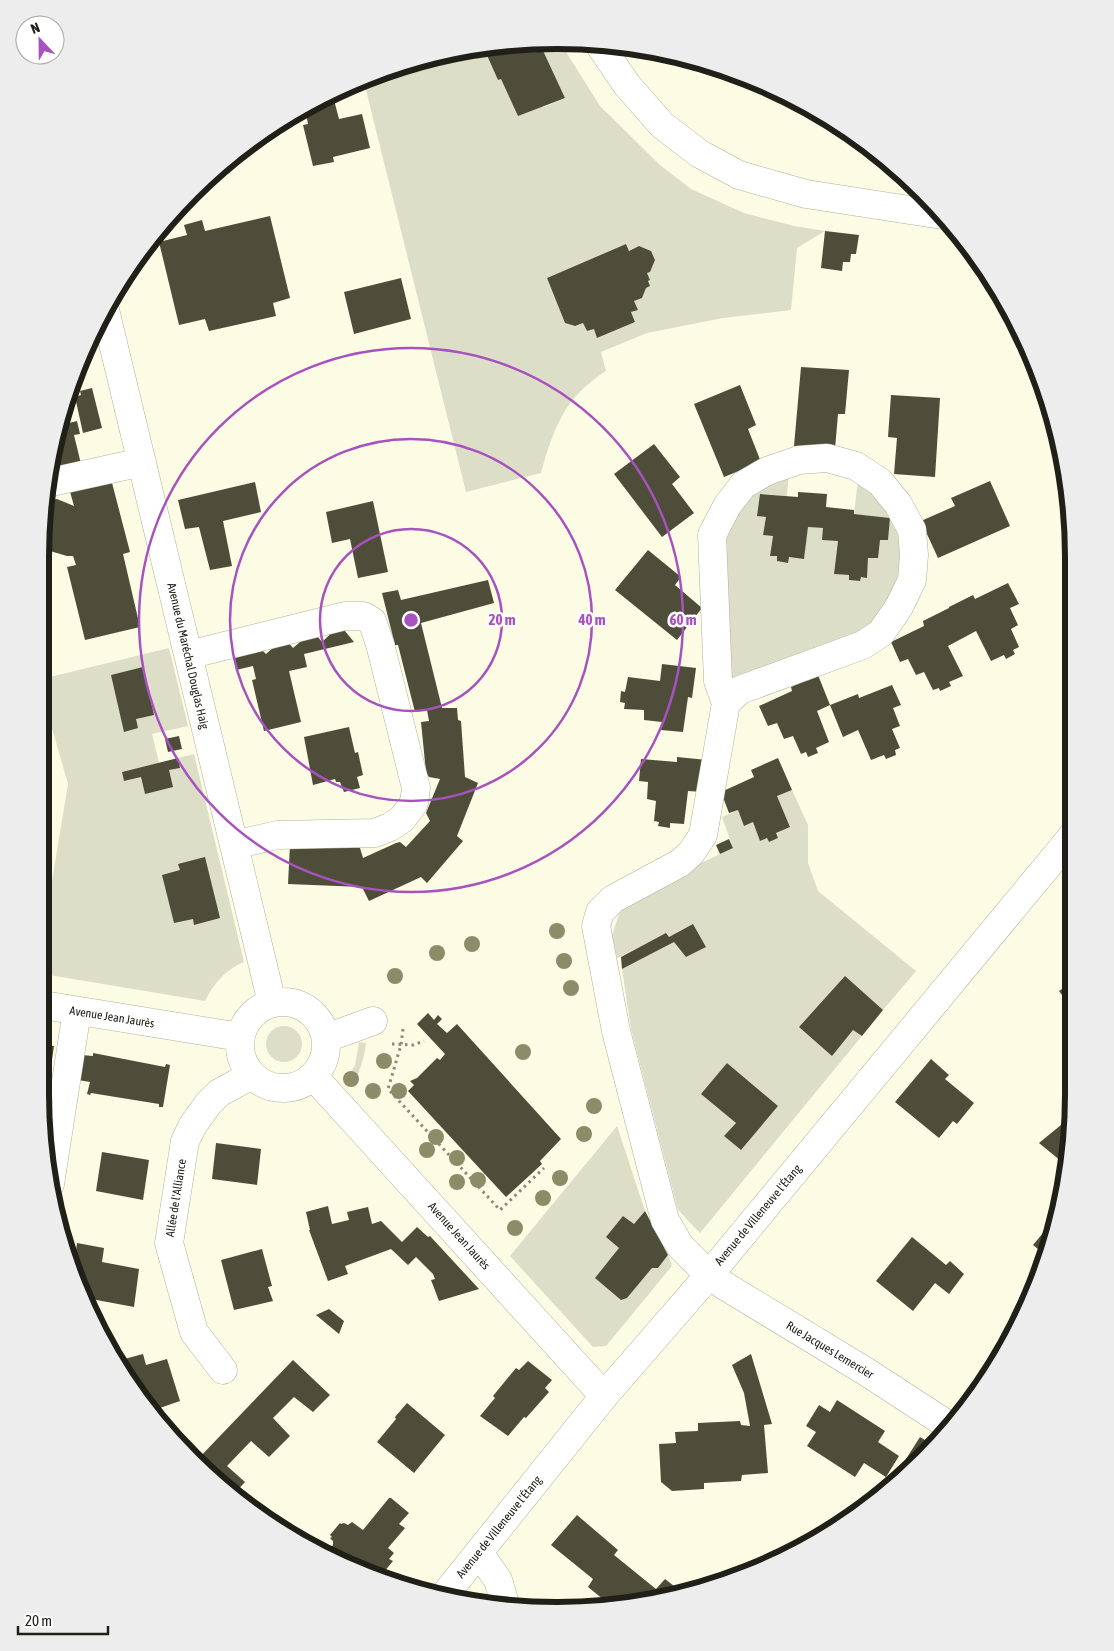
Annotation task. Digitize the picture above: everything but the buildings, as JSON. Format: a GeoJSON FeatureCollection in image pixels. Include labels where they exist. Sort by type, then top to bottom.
{"type":"FeatureCollection","features":[{"type":"Feature","properties":{"kind":"street"},"geometry":{"type":"LineString","coordinates":[[604,51],[627,86],[662,125],[700,154],[739,175],[806,194],[931,213]]}},
{"type":"Feature","properties":{"kind":"street","name":"Avenue du Maréchal Douglas Haig"},"geometry":{"type":"LineString","coordinates":[[107,320],[272,1003]]}},
{"type":"Feature","properties":{"kind":"street"},"geometry":{"type":"LineString","coordinates":[[827,458],[856,466],[880,482],[898,504],[912,530],[914,555],[912,580],[898,607],[881,633],[863,646],[740,690],[726,703],[718,680],[712,535],[727,506],[743,485],[767,471],[799,460],[827,458]]}},
{"type":"Feature","properties":{"kind":"street"},"geometry":{"type":"LineString","coordinates":[[55,481],[142,462]]}},
{"type":"Feature","properties":{"kind":"street"},"geometry":{"type":"LineString","coordinates":[[188,655],[345,616],[363,616],[372,621],[380,644],[416,788],[414,802],[402,819],[390,827],[375,833],[277,834],[234,845]]}},
{"type":"Feature","properties":{"kind":"street","name":"Rue Jacques Lemercier"},"geometry":{"type":"LineString","coordinates":[[726,703],[703,834],[692,853],[680,863],[613,899],[600,912],[596,926],[616,1031],[665,1220],[680,1246],[709,1275],[865,1371],[944,1423]]}},
{"type":"Feature","properties":{"kind":"street","name":"Avenue de Villeneuve l'Étang"},"geometry":{"type":"LineString","coordinates":[[449,1590],[604,1396],[709,1275],[1065,845]]}},
{"type":"Feature","properties":{"kind":"street"},"geometry":{"type":"LineString","coordinates":[[286,1001],[300,1005],[312,1012],[321,1024],[326,1038],[326,1052],[321,1065],[313,1076],[293,1087],[271,1087],[261,1082],[252,1075],[244,1064],[240,1050],[240,1037],[244,1025],[260,1007],[272,1003],[286,1001]]}},
{"type":"Feature","properties":{"kind":"street","name":"Avenue Jean Jaurès"},"geometry":{"type":"LineString","coordinates":[[49,1006],[240,1037]]}},
{"type":"Feature","properties":{"kind":"street"},"geometry":{"type":"LineString","coordinates":[[53,1162],[77,1011]]}},
{"type":"Feature","properties":{"kind":"street"},"geometry":{"type":"LineString","coordinates":[[326,1038],[373,1021]]}},
{"type":"Feature","properties":{"kind":"street","name":"Allée de l'Alliance"},"geometry":{"type":"LineString","coordinates":[[223,1370],[194,1332],[169,1243],[186,1141],[193,1124],[219,1093],[252,1075]]}},
{"type":"Feature","properties":{"kind":"street","name":"Avenue Jean Jaurès"},"geometry":{"type":"LineString","coordinates":[[313,1076],[604,1396]]}},
{"type":"Feature","properties":{"kind":"street"},"geometry":{"type":"LineString","coordinates":[[479,1553],[498,1580],[504,1599]]}},
{"type":"Feature","properties":{"kind":"path"},"geometry":{"type":"LineString","coordinates":[[403,1027],[388,1089],[500,1210],[544,1168]]}},
{"type":"Feature","properties":{"kind":"path"},"geometry":{"type":"LineString","coordinates":[[389,1044],[412,1045],[424,1040]]}},
{"type":"Feature","properties":{"kind":"green space"},"geometry":{"type":"Polygon","coordinates":[[[542,49],[566,49],[600,106],[660,165],[691,189],[744,213],[794,226],[825,231],[797,248],[791,310],[723,318],[647,333],[601,352],[606,371],[592,381],[570,403],[556,428],[541,473],[466,492],[365,86],[425,66],[486,54],[498,80],[501,79],[544,107],[565,98],[542,49]],[[626,244],[547,278],[565,323],[575,326],[583,323],[587,331],[594,329],[598,338],[635,322],[631,312],[638,310],[634,301],[642,298],[646,288],[650,286],[648,281],[650,279],[647,273],[650,272],[655,260],[651,251],[639,246],[629,251],[626,244]]]}},
{"type":"Feature","properties":{"kind":"green space"},"geometry":{"type":"Polygon","coordinates":[[[789,471],[787,496],[761,494],[757,516],[766,517],[763,535],[773,536],[770,556],[777,556],[777,561],[788,563],[789,557],[804,558],[808,527],[823,528],[838,541],[834,574],[849,575],[849,580],[859,581],[861,577],[867,577],[868,558],[880,540],[888,540],[890,518],[854,514],[858,480],[872,488],[900,525],[906,568],[873,627],[732,684],[725,553],[725,544],[730,525],[750,493],[789,471]]]}},
{"type":"Feature","properties":{"kind":"green space"},"geometry":{"type":"Polygon","coordinates":[[[169,648],[188,726],[152,734],[159,763],[122,772],[124,781],[141,777],[145,794],[169,770],[180,768],[178,758],[194,754],[244,962],[231,969],[221,978],[205,1001],[49,975],[49,900],[68,784],[49,718],[50,677],[169,648]]]}},
{"type":"Feature","properties":{"kind":"green space"},"geometry":{"type":"Polygon","coordinates":[[[792,790],[808,825],[808,863],[818,891],[916,971],[883,1010],[844,977],[813,1014],[799,1027],[853,1030],[862,1036],[700,1233],[678,1210],[631,1029],[622,969],[674,942],[686,957],[706,947],[693,924],[669,937],[666,934],[617,958],[612,936],[619,914],[626,904],[678,874],[733,848],[722,817],[738,810],[744,826],[753,822],[760,840],[767,838],[769,842],[778,838],[776,833],[790,827],[777,796],[792,790]],[[727,1063],[702,1094],[736,1123],[724,1136],[741,1150],[778,1106],[727,1063]]]}},
{"type":"Feature","properties":{"kind":"green space"},"geometry":{"type":"Polygon","coordinates":[[[284,1026],[291,1027],[297,1031],[301,1037],[301,1051],[297,1057],[291,1061],[284,1062],[277,1061],[271,1057],[267,1051],[266,1044],[267,1037],[271,1031],[277,1027],[284,1026]]]}},
{"type":"Feature","properties":{"kind":"green space"},"geometry":{"type":"Polygon","coordinates":[[[359,1042],[366,1043],[362,1064],[353,1083],[347,1079],[355,1065],[359,1042]]]}},
{"type":"Feature","properties":{"kind":"green space"},"geometry":{"type":"Polygon","coordinates":[[[617,1126],[645,1211],[634,1224],[623,1216],[607,1237],[619,1248],[596,1278],[627,1298],[652,1268],[658,1268],[668,1255],[672,1266],[606,1346],[593,1347],[510,1256],[617,1126]]]}}]}
